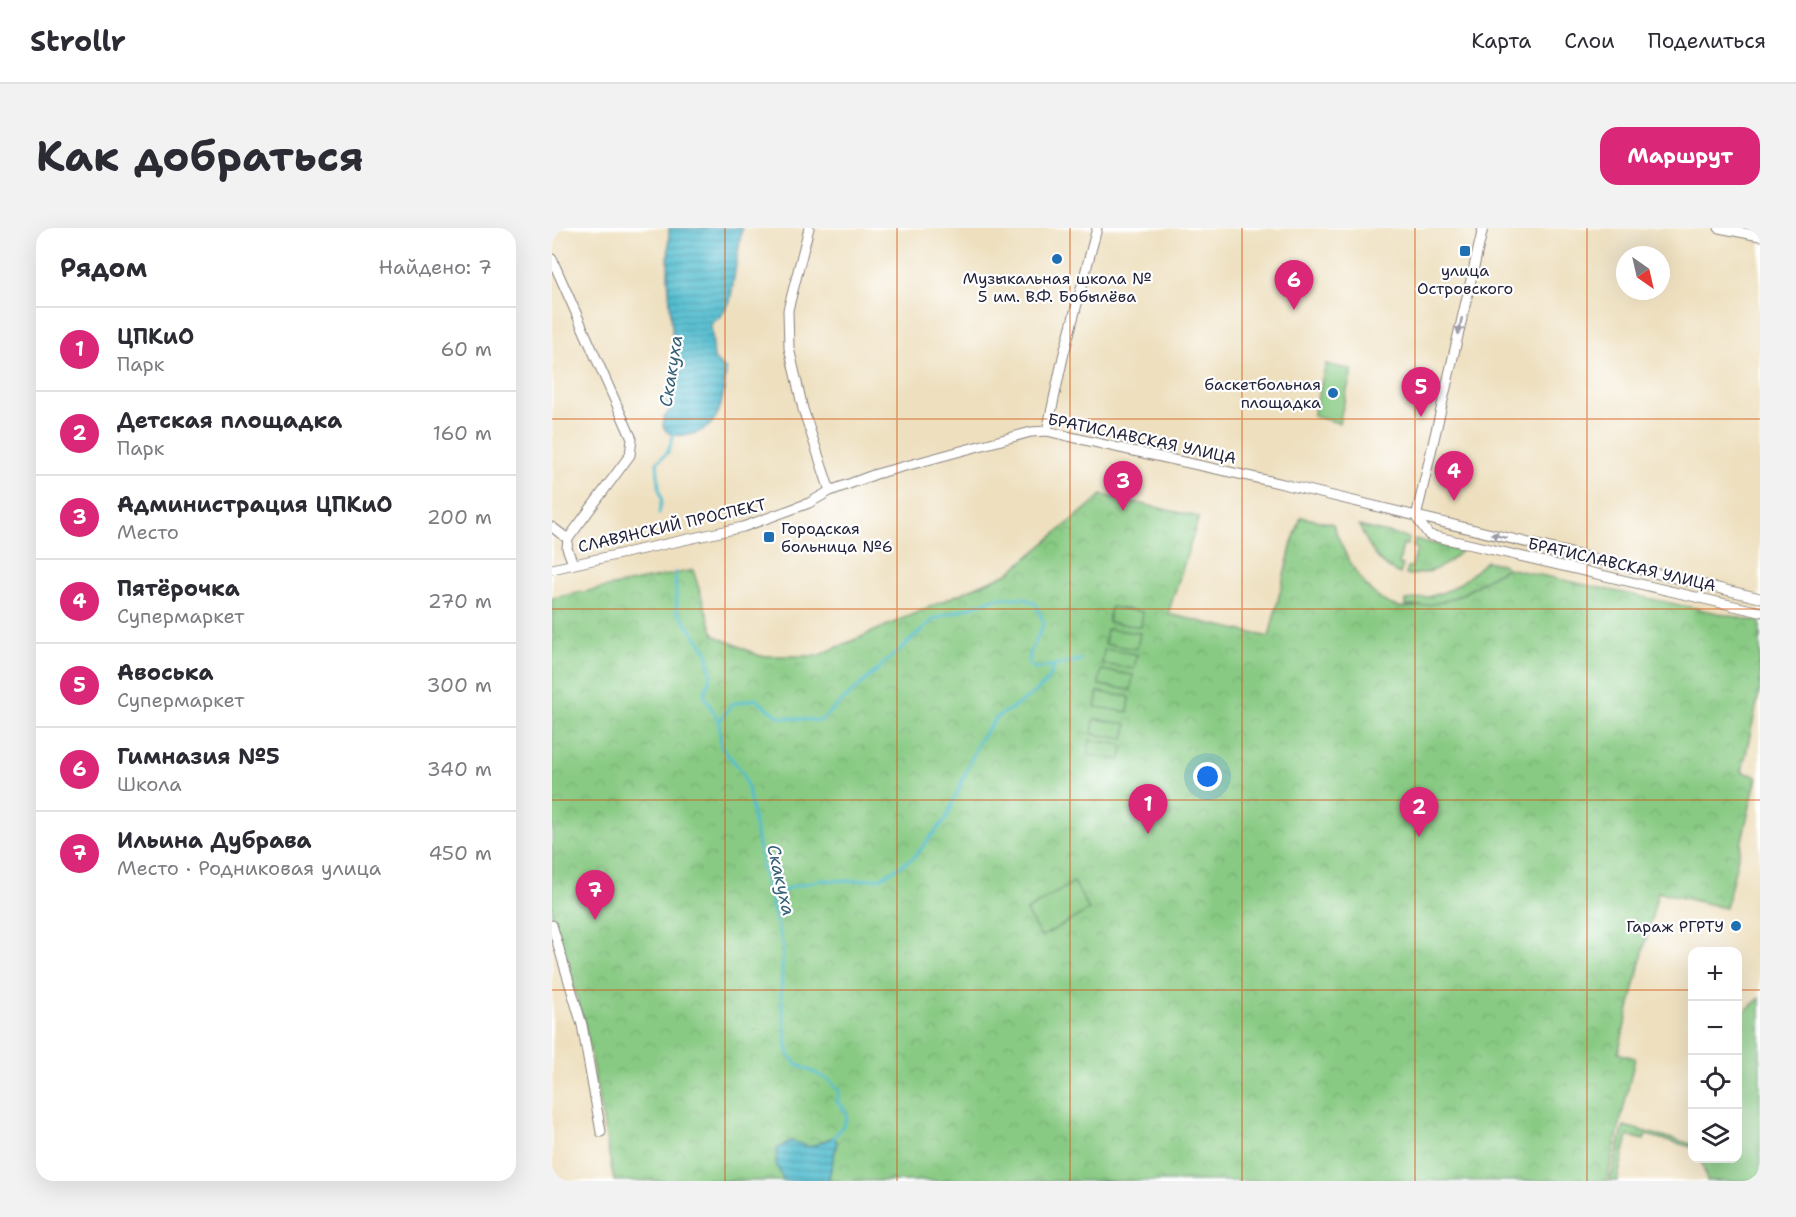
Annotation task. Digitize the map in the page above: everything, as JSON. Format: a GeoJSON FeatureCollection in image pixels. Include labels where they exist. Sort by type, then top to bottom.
{"type":"FeatureCollection","features":[{"type":"Feature","properties":{"kind":"street"},"geometry":{"type":"LineString","coordinates":[[809,228],[788,310],[789,348],[803,409],[830,490]]}},
{"type":"Feature","properties":{"kind":"street"},"geometry":{"type":"LineString","coordinates":[[1047,431],[1063,357],[1097,228]]}},
{"type":"Feature","properties":{"kind":"street"},"geometry":{"type":"LineString","coordinates":[[1416,517],[1483,228]]}},
{"type":"Feature","properties":{"kind":"street"},"geometry":{"type":"LineString","coordinates":[[1719,228],[1760,236]]}},
{"type":"Feature","properties":{"kind":"street"},"geometry":{"type":"LineString","coordinates":[[552,259],[632,439],[630,455],[568,539],[567,548],[573,564]]}},
{"type":"Feature","properties":{"kind":"street","name":"БРАТИСЛАВСКАЯ УЛИЦА"},"geometry":{"type":"LineString","coordinates":[[830,490],[921,460],[1031,432],[1047,431],[1149,456],[1286,485],[1760,598]]}},
{"type":"Feature","properties":{"kind":"street","name":"СЛАВЯНСКИЙ ПРОСПЕКТ"},"geometry":{"type":"LineString","coordinates":[[552,569],[743,527],[809,503],[830,490]]}},
{"type":"Feature","properties":{"kind":"street","name":"БРАТИСЛАВСКАЯ УЛИЦА"},"geometry":{"type":"LineString","coordinates":[[1416,517],[1429,536],[1760,612]]}},
{"type":"Feature","properties":{"kind":"street"},"geometry":{"type":"LineString","coordinates":[[552,527],[568,539]]}},
{"type":"Feature","properties":{"kind":"street"},"geometry":{"type":"LineString","coordinates":[[552,925],[582,1025],[601,1132]]}},
{"type":"Feature","properties":{"kind":"green space","name":"баскетбольная площадка"},"geometry":{"type":"Polygon","coordinates":[[[1326,364],[1352,370],[1339,423],[1313,416],[1326,364]]]}},
{"type":"Feature","properties":{"kind":"green space"},"geometry":{"type":"Polygon","coordinates":[[[1102,495],[1199,517],[1168,614],[1269,637],[1292,543],[1301,517],[1333,524],[1349,560],[1364,583],[1384,601],[1395,606],[1418,607],[1453,598],[1507,568],[1760,622],[1760,689],[1742,772],[1757,776],[1726,908],[1658,892],[1618,1053],[1635,1058],[1607,1181],[828,1181],[837,1142],[833,1137],[810,1147],[791,1141],[776,1164],[784,1181],[614,1181],[585,1025],[552,914],[552,598],[693,570],[714,635],[760,656],[817,656],[1010,572],[1102,495]]]}},
{"type":"Feature","properties":{"kind":"green space"},"geometry":{"type":"Polygon","coordinates":[[[1359,526],[1409,538],[1407,545],[1403,544],[1399,564],[1403,565],[1400,574],[1380,561],[1359,526]]]}},
{"type":"Feature","properties":{"kind":"green space"},"geometry":{"type":"Polygon","coordinates":[[[1415,539],[1461,551],[1449,562],[1436,569],[1406,575],[1408,567],[1412,567],[1417,548],[1413,547],[1415,539]]]}},
{"type":"Feature","properties":{"kind":"green space"},"geometry":{"type":"Polygon","coordinates":[[[1486,561],[1502,564],[1507,568],[1447,601],[1430,606],[1405,606],[1406,600],[1419,599],[1451,589],[1468,578],[1486,561]]]}},
{"type":"Feature","properties":{"kind":"green space"},"geometry":{"type":"Polygon","coordinates":[[[1111,607],[1143,612],[1141,627],[1108,622],[1111,607]]]}},
{"type":"Feature","properties":{"kind":"green space"},"geometry":{"type":"Polygon","coordinates":[[[1107,629],[1140,633],[1137,649],[1105,644],[1107,629]]]}},
{"type":"Feature","properties":{"kind":"green space"},"geometry":{"type":"Polygon","coordinates":[[[1104,649],[1137,654],[1134,669],[1102,664],[1104,649]]]}},
{"type":"Feature","properties":{"kind":"green space"},"geometry":{"type":"Polygon","coordinates":[[[1101,670],[1133,675],[1131,690],[1099,685],[1101,670]]]}},
{"type":"Feature","properties":{"kind":"green space"},"geometry":{"type":"Polygon","coordinates":[[[1098,692],[1130,697],[1128,712],[1095,707],[1098,692]]]}},
{"type":"Feature","properties":{"kind":"green space"},"geometry":{"type":"Polygon","coordinates":[[[1094,719],[1127,724],[1124,739],[1092,734],[1094,719]]]}},
{"type":"Feature","properties":{"kind":"green space"},"geometry":{"type":"Polygon","coordinates":[[[1090,740],[1123,745],[1121,760],[1088,755],[1090,740]]]}},
{"type":"Feature","properties":{"kind":"green space"},"geometry":{"type":"Polygon","coordinates":[[[1074,882],[1089,910],[1041,937],[1026,911],[1074,882]]]}},
{"type":"Feature","properties":{"kind":"green space"},"geometry":{"type":"Polygon","coordinates":[[[1760,998],[1760,1181],[1707,1181],[1702,1163],[1742,1163],[1742,1014],[1760,998]]]}},
{"type":"Feature","properties":{"kind":"green space"},"geometry":{"type":"Polygon","coordinates":[[[1624,1126],[1688,1143],[1688,1146],[1646,1135],[1644,1140],[1628,1136],[1617,1181],[1610,1181],[1624,1126]]]}},
{"type":"Feature","properties":{"kind":"water"},"geometry":{"type":"Polygon","coordinates":[[[669,228],[742,228],[730,302],[721,316],[711,324],[714,359],[726,370],[721,403],[718,413],[706,428],[697,433],[680,435],[670,433],[663,427],[664,417],[670,411],[666,405],[673,373],[674,354],[668,278],[669,228]]]}},
{"type":"Feature","properties":{"kind":"water"},"geometry":{"type":"Polygon","coordinates":[[[834,1137],[837,1142],[828,1181],[784,1181],[776,1164],[777,1149],[791,1141],[810,1147],[834,1137]]]}},
{"type":"Feature","properties":{"kind":"waterway","name":"Скакуха"},"geometry":{"type":"LineString","coordinates":[[659,513],[662,499],[657,462],[668,452],[674,434]]}},
{"type":"Feature","properties":{"kind":"waterway","name":"Скакуха"},"geometry":{"type":"LineString","coordinates":[[675,572],[677,611],[707,651],[711,675],[704,695],[719,722],[721,747],[742,771],[748,789],[763,872],[783,947],[781,998],[788,1053],[795,1063],[829,1080],[839,1091],[837,1102],[846,1113],[847,1117],[843,1126],[832,1140]]}},
{"type":"Feature","properties":{"kind":"waterway"},"geometry":{"type":"LineString","coordinates":[[719,722],[732,704],[755,699],[780,717],[820,721],[934,619],[998,598],[1023,598],[1035,603],[1044,623],[1030,653],[1029,664],[1036,669],[1081,660]]}},
{"type":"Feature","properties":{"kind":"waterway"},"geometry":{"type":"LineString","coordinates":[[771,901],[788,888],[821,880],[851,881],[881,878],[913,858],[946,819],[979,741],[996,718],[1045,684],[1054,667]]}},
{"type":"Feature","properties":{"kind":"place","name":"улица Островского"},"geometry":{"type":"Point","coordinates":[1465,251]}},
{"type":"Feature","properties":{"kind":"place","name":"Музыкальная школа № 5 им. В.Ф. Бобылёва"},"geometry":{"type":"Point","coordinates":[1057,259]}},
{"type":"Feature","properties":{"kind":"place","name":"Гимназия №5"},"geometry":{"type":"Point","coordinates":[1294,310]}},
{"type":"Feature","properties":{"kind":"place","name":"баскетбольная площадка"},"geometry":{"type":"Point","coordinates":[1333,393]}},
{"type":"Feature","properties":{"kind":"place","name":"Авоська"},"geometry":{"type":"Point","coordinates":[1421,417]}},
{"type":"Feature","properties":{"kind":"place","name":"Пятёрочка"},"geometry":{"type":"Point","coordinates":[1454,501]}},
{"type":"Feature","properties":{"kind":"place","name":"Администрация ЦПКиО"},"geometry":{"type":"Point","coordinates":[1123,511]}},
{"type":"Feature","properties":{"kind":"place","name":"Городская больница №6"},"geometry":{"type":"Point","coordinates":[769,537]}},
{"type":"Feature","properties":{"kind":"place","name":"ЦПКиО"},"geometry":{"type":"Point","coordinates":[1148,834]}},
{"type":"Feature","properties":{"kind":"place","name":"Детская площадка"},"geometry":{"type":"Point","coordinates":[1419,837]}},
{"type":"Feature","properties":{"kind":"place","name":"Ильина Дубрава"},"geometry":{"type":"Point","coordinates":[595,920]}},
{"type":"Feature","properties":{"kind":"place","name":"Гараж РГРТУ"},"geometry":{"type":"Point","coordinates":[1736,926]}}]}
